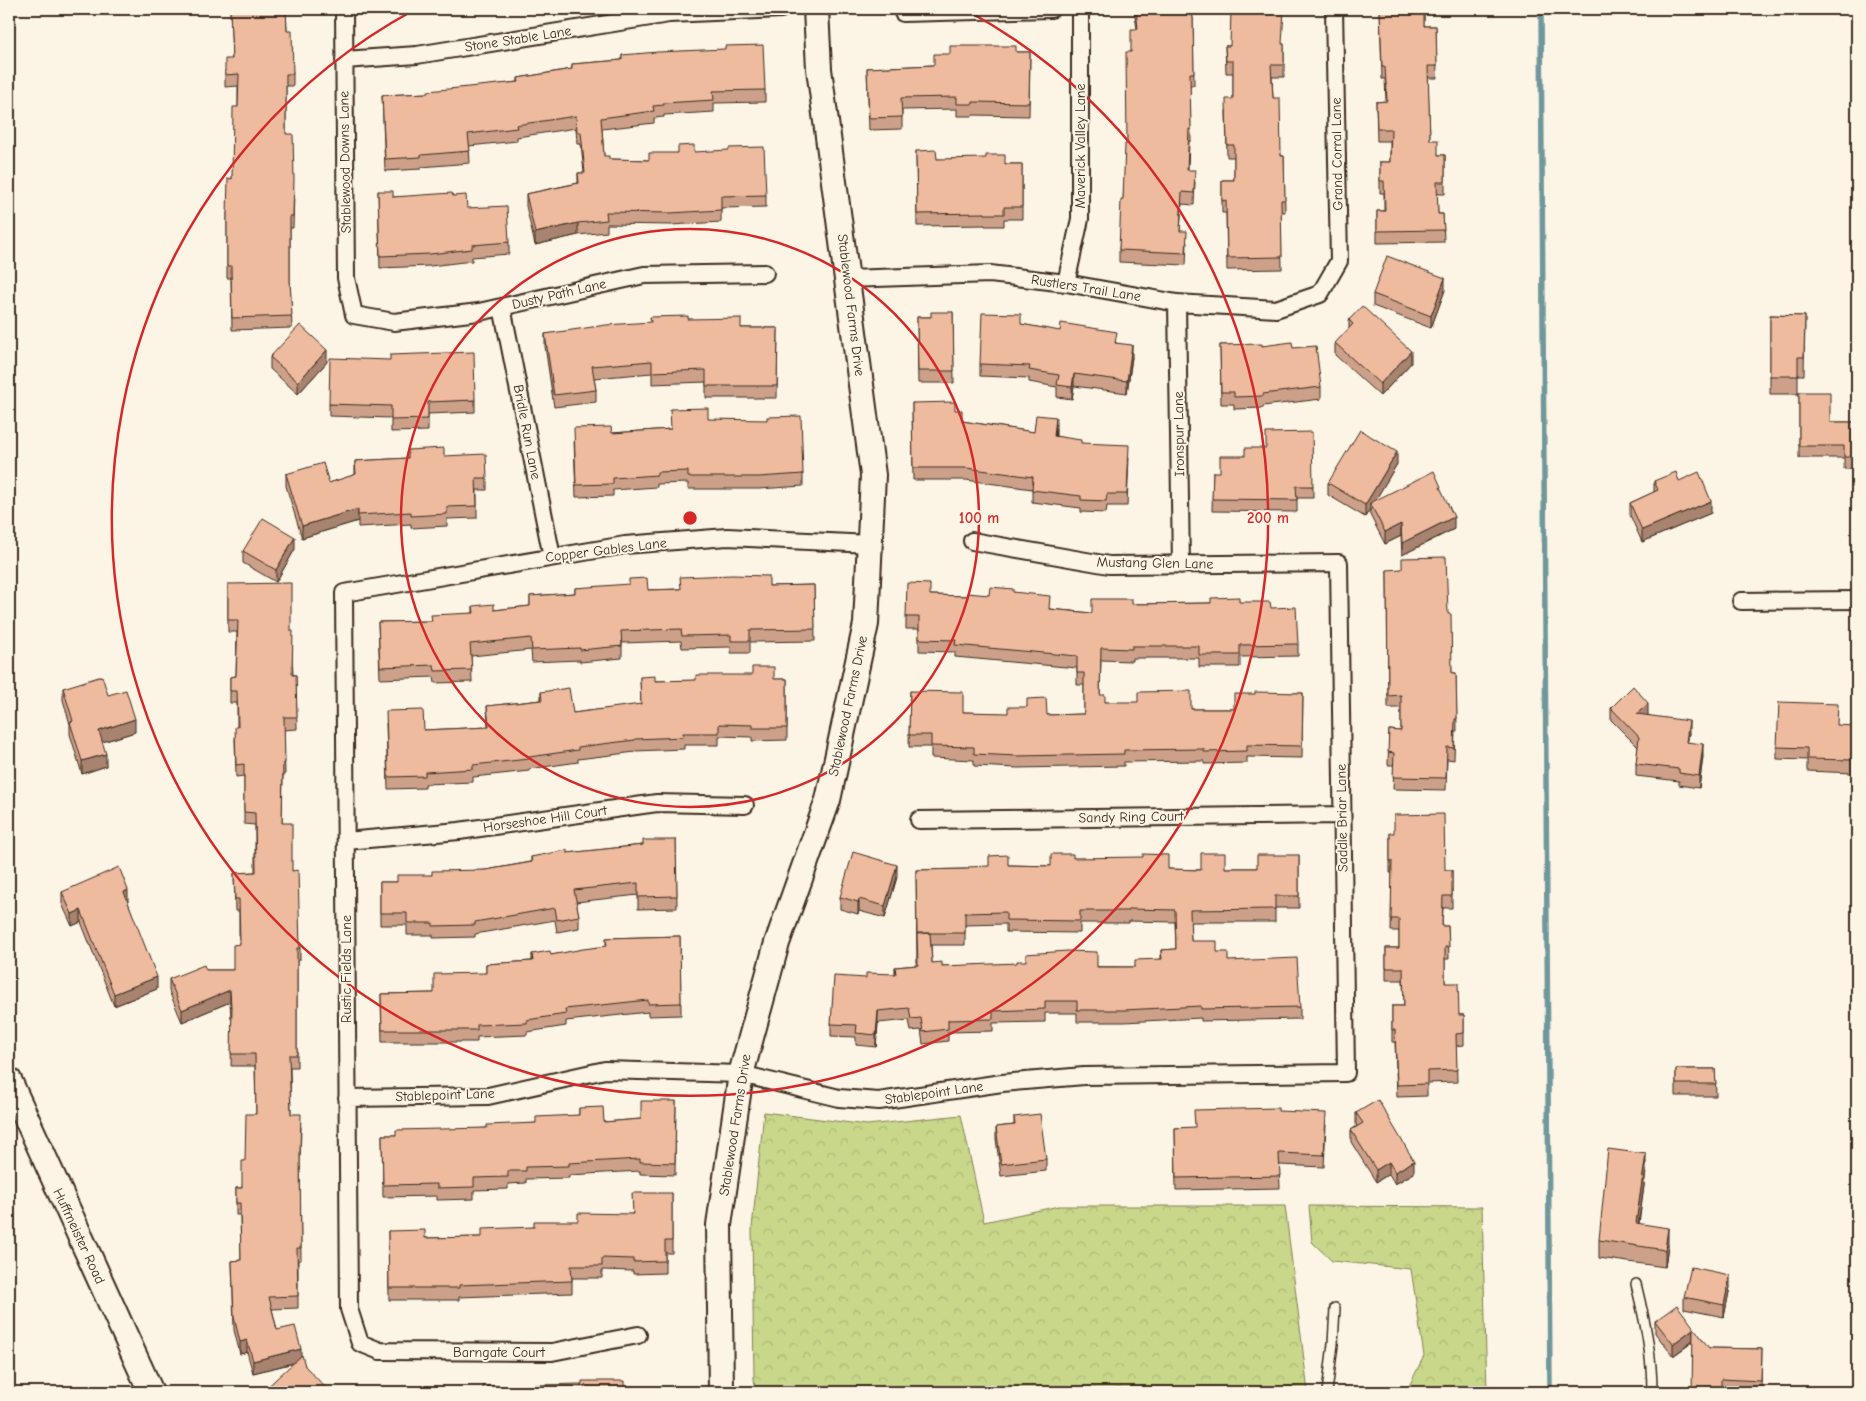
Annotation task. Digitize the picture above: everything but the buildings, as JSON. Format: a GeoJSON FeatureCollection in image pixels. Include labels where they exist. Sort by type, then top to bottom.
{"type":"FeatureCollection","features":[{"type":"Feature","properties":{"kind":"street","name":"Stablewood Downs Lane"},"geometry":{"type":"LineString","coordinates":[[344,9],[346,278],[354,315]]}},
{"type":"Feature","properties":{"kind":"street","name":"Stone Stable Lane"},"geometry":{"type":"LineString","coordinates":[[344,60],[417,55],[669,14],[781,9]]}},
{"type":"Feature","properties":{"kind":"street","name":"Stablewood Farms Drive"},"geometry":{"type":"LineString","coordinates":[[721,1392],[719,1225],[741,1074],[777,943],[828,800],[866,624],[873,475],[848,279],[818,69],[816,9]]}},
{"type":"Feature","properties":{"kind":"street"},"geometry":{"type":"LineString","coordinates":[[903,13],[1052,9]]}},
{"type":"Feature","properties":{"kind":"street","name":"Maverick Valley Lane"},"geometry":{"type":"LineString","coordinates":[[1066,283],[1080,219],[1080,9]]}},
{"type":"Feature","properties":{"kind":"street","name":"Grand Corral Lane"},"geometry":{"type":"LineString","coordinates":[[1320,294],[1339,261],[1334,9]]}},
{"type":"Feature","properties":{"kind":"street","name":"Dusty Path Lane"},"geometry":{"type":"LineString","coordinates":[[354,315],[394,322],[479,312],[644,275],[765,274]]}},
{"type":"Feature","properties":{"kind":"street","name":"Rustlers Trail Lane"},"geometry":{"type":"LineString","coordinates":[[848,279],[990,274],[1066,283],[1177,303],[1276,309],[1320,294]]}},
{"type":"Feature","properties":{"kind":"street","name":"Ironspur Lane"},"geometry":{"type":"LineString","coordinates":[[1177,303],[1181,565]]}},
{"type":"Feature","properties":{"kind":"street","name":"Bridle Run Lane"},"geometry":{"type":"LineString","coordinates":[[502,307],[552,557]]}},
{"type":"Feature","properties":{"kind":"street","name":"Copper Gables Lane"},"geometry":{"type":"LineString","coordinates":[[344,592],[625,545],[726,537],[870,544]]}},
{"type":"Feature","properties":{"kind":"street","name":"Mustang Glen Lane"},"geometry":{"type":"LineString","coordinates":[[972,541],[1109,565],[1339,563]]}},
{"type":"Feature","properties":{"kind":"street","name":"Saddle Briar Lane"},"geometry":{"type":"LineString","coordinates":[[1339,563],[1346,1073]]}},
{"type":"Feature","properties":{"kind":"street","name":"Rustic Fields Lane"},"geometry":{"type":"LineString","coordinates":[[344,592],[349,1309],[360,1343]]}},
{"type":"Feature","properties":{"kind":"street"},"geometry":{"type":"LineString","coordinates":[[1741,600],[1857,600]]}},
{"type":"Feature","properties":{"kind":"street","name":"Horseshoe Hill Court"},"geometry":{"type":"LineString","coordinates":[[346,841],[459,831],[657,803],[745,805]]}},
{"type":"Feature","properties":{"kind":"street","name":"Sandy Ring Court"},"geometry":{"type":"LineString","coordinates":[[920,820],[1342,815]]}},
{"type":"Feature","properties":{"kind":"street","name":"Stablepoint Lane"},"geometry":{"type":"LineString","coordinates":[[347,1098],[488,1096],[605,1070],[741,1074],[839,1098],[879,1101],[1002,1083],[1084,1076],[1346,1073]]}},
{"type":"Feature","properties":{"kind":"street","name":"Huffmeister Road"},"geometry":{"type":"LineString","coordinates":[[9,1080],[150,1392]]}},
{"type":"Feature","properties":{"kind":"street","name":"Barngate Court"},"geometry":{"type":"LineString","coordinates":[[360,1343],[380,1351],[552,1352],[638,1335]]}},
{"type":"Feature","properties":{"kind":"lane"},"geometry":{"type":"LineString","coordinates":[[1636,1284],[1649,1338],[1652,1392]]}},
{"type":"Feature","properties":{"kind":"lane"},"geometry":{"type":"LineString","coordinates":[[1327,1392],[1335,1308]]}},
{"type":"Feature","properties":{"kind":"green space"},"geometry":{"type":"Polygon","coordinates":[[[764,1112],[867,1125],[961,1115],[984,1222],[1059,1206],[1285,1206],[1308,1392],[756,1392],[754,1379],[752,1228],[764,1112]]]}},
{"type":"Feature","properties":{"kind":"green space"},"geometry":{"type":"Polygon","coordinates":[[[1309,1206],[1482,1207],[1487,1392],[1406,1392],[1424,1356],[1411,1269],[1332,1261],[1312,1242],[1309,1206]]]}},
{"type":"Feature","properties":{"kind":"waterway"},"geometry":{"type":"LineString","coordinates":[[1541,9],[1550,1392]]}}]}
